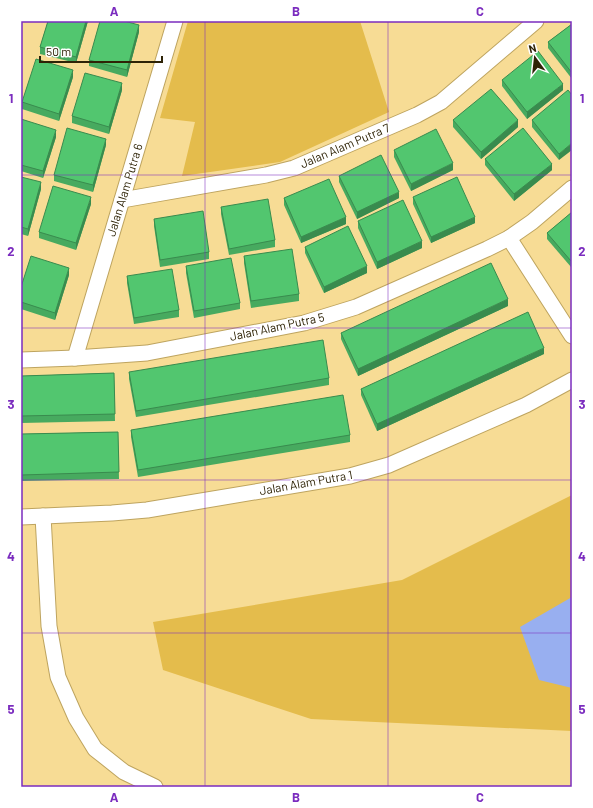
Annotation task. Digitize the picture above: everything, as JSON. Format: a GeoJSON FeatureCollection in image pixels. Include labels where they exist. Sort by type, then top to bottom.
{"type":"FeatureCollection","features":[{"type":"Feature","properties":{"kind":"street","name":"Jalan Alam Putra 6"},"geometry":{"type":"LineString","coordinates":[[75,358],[175,21]]}},
{"type":"Feature","properties":{"kind":"street","name":"Jalan Alam Putra 7"},"geometry":{"type":"LineString","coordinates":[[122,200],[266,175],[294,168],[381,131],[417,115],[441,102],[536,21]]}},
{"type":"Feature","properties":{"kind":"street","name":"Jalan Alam Putra 5"},"geometry":{"type":"LineString","coordinates":[[21,360],[147,353],[304,323],[356,307],[509,238],[532,222],[572,188]]}},
{"type":"Feature","properties":{"kind":"street"},"geometry":{"type":"LineString","coordinates":[[509,238],[572,336]]}},
{"type":"Feature","properties":{"kind":"street","name":"Jalan Alam Putra 1"},"geometry":{"type":"LineString","coordinates":[[21,517],[147,510],[350,476],[389,465],[526,405],[572,380]]}},
{"type":"Feature","properties":{"kind":"street"},"geometry":{"type":"LineString","coordinates":[[43,516],[49,626],[58,677],[76,718],[95,749],[124,772],[155,787]]}},
{"type":"Feature","properties":{"kind":"shaded area"},"geometry":{"type":"Polygon","coordinates":[[[188,21],[360,21],[389,112],[280,162],[182,176],[195,122],[160,118],[188,21]]]}},
{"type":"Feature","properties":{"kind":"shaded area"},"geometry":{"type":"Polygon","coordinates":[[[572,495],[572,731],[311,719],[163,670],[153,622],[402,580],[572,495]]]}},
{"type":"Feature","properties":{"kind":"water"},"geometry":{"type":"Polygon","coordinates":[[[572,597],[572,688],[539,680],[520,627],[572,597]]]}},
{"type":"Feature","properties":{"kind":"building"},"geometry":{"type":"Polygon","coordinates":[[[48,21],[86,21],[76,57],[40,47],[48,21]]]}},
{"type":"Feature","properties":{"kind":"building"},"geometry":{"type":"Polygon","coordinates":[[[100,21],[124,21],[139,25],[127,70],[89,60],[100,21]]]}},
{"type":"Feature","properties":{"kind":"building"},"geometry":{"type":"Polygon","coordinates":[[[572,24],[572,73],[548,42],[572,24]]]}},
{"type":"Feature","properties":{"kind":"building"},"geometry":{"type":"Polygon","coordinates":[[[538,51],[563,84],[527,112],[502,80],[538,51]]]}},
{"type":"Feature","properties":{"kind":"building"},"geometry":{"type":"Polygon","coordinates":[[[36,59],[73,70],[59,114],[22,102],[36,59]]]}},
{"type":"Feature","properties":{"kind":"building"},"geometry":{"type":"Polygon","coordinates":[[[85,73],[122,83],[109,127],[72,116],[85,73]]]}},
{"type":"Feature","properties":{"kind":"building"},"geometry":{"type":"Polygon","coordinates":[[[491,89],[518,120],[481,152],[453,120],[491,89]]]}},
{"type":"Feature","properties":{"kind":"building"},"geometry":{"type":"Polygon","coordinates":[[[568,90],[572,95],[572,143],[559,154],[532,120],[568,90]]]}},
{"type":"Feature","properties":{"kind":"building"},"geometry":{"type":"Polygon","coordinates":[[[21,119],[56,130],[43,171],[21,165],[21,119]]]}},
{"type":"Feature","properties":{"kind":"building"},"geometry":{"type":"Polygon","coordinates":[[[67,128],[106,139],[93,185],[54,175],[67,128]]]}},
{"type":"Feature","properties":{"kind":"building"},"geometry":{"type":"Polygon","coordinates":[[[523,128],[552,164],[514,194],[485,159],[523,128]]]}},
{"type":"Feature","properties":{"kind":"building"},"geometry":{"type":"Polygon","coordinates":[[[436,129],[453,163],[411,184],[394,150],[436,129]]]}},
{"type":"Feature","properties":{"kind":"building"},"geometry":{"type":"Polygon","coordinates":[[[381,155],[399,192],[357,212],[339,176],[381,155]]]}},
{"type":"Feature","properties":{"kind":"building"},"geometry":{"type":"Polygon","coordinates":[[[21,177],[41,182],[28,229],[21,227],[21,177]]]}},
{"type":"Feature","properties":{"kind":"building"},"geometry":{"type":"Polygon","coordinates":[[[457,177],[475,217],[431,237],[413,197],[457,177]]]}},
{"type":"Feature","properties":{"kind":"building"},"geometry":{"type":"Polygon","coordinates":[[[329,179],[346,217],[301,237],[284,198],[329,179]]]}},
{"type":"Feature","properties":{"kind":"building"},"geometry":{"type":"Polygon","coordinates":[[[53,186],[91,197],[76,243],[39,232],[53,186]]]}},
{"type":"Feature","properties":{"kind":"building"},"geometry":{"type":"Polygon","coordinates":[[[268,199],[275,240],[229,249],[221,207],[268,199]]]}},
{"type":"Feature","properties":{"kind":"building"},"geometry":{"type":"Polygon","coordinates":[[[403,200],[422,241],[377,262],[358,221],[403,200]]]}},
{"type":"Feature","properties":{"kind":"building"},"geometry":{"type":"Polygon","coordinates":[[[203,211],[209,252],[160,260],[154,219],[203,211]]]}},
{"type":"Feature","properties":{"kind":"building"},"geometry":{"type":"Polygon","coordinates":[[[572,212],[572,260],[571,261],[547,233],[572,212]]]}},
{"type":"Feature","properties":{"kind":"building"},"geometry":{"type":"Polygon","coordinates":[[[348,226],[367,266],[324,287],[305,247],[348,226]]]}},
{"type":"Feature","properties":{"kind":"building"},"geometry":{"type":"Polygon","coordinates":[[[292,249],[299,294],[251,301],[244,256],[292,249]]]}},
{"type":"Feature","properties":{"kind":"building"},"geometry":{"type":"Polygon","coordinates":[[[31,256],[69,268],[55,313],[21,302],[21,287],[31,256]]]}},
{"type":"Feature","properties":{"kind":"building"},"geometry":{"type":"Polygon","coordinates":[[[231,258],[240,303],[194,311],[186,266],[231,258]]]}},
{"type":"Feature","properties":{"kind":"building"},"geometry":{"type":"Polygon","coordinates":[[[491,263],[508,299],[358,369],[341,333],[491,263]]]}},
{"type":"Feature","properties":{"kind":"building"},"geometry":{"type":"Polygon","coordinates":[[[172,269],[179,310],[134,318],[127,276],[172,269]]]}},
{"type":"Feature","properties":{"kind":"building"},"geometry":{"type":"Polygon","coordinates":[[[528,312],[544,348],[377,424],[361,389],[528,312]]]}},
{"type":"Feature","properties":{"kind":"building"},"geometry":{"type":"Polygon","coordinates":[[[323,340],[329,378],[136,411],[129,372],[323,340]]]}},
{"type":"Feature","properties":{"kind":"building"},"geometry":{"type":"Polygon","coordinates":[[[114,373],[115,414],[21,416],[21,376],[114,373]]]}},
{"type":"Feature","properties":{"kind":"building"},"geometry":{"type":"Polygon","coordinates":[[[343,395],[350,435],[138,470],[131,430],[343,395]]]}},
{"type":"Feature","properties":{"kind":"building"},"geometry":{"type":"Polygon","coordinates":[[[118,432],[119,472],[21,475],[21,434],[118,432]]]}}]}
